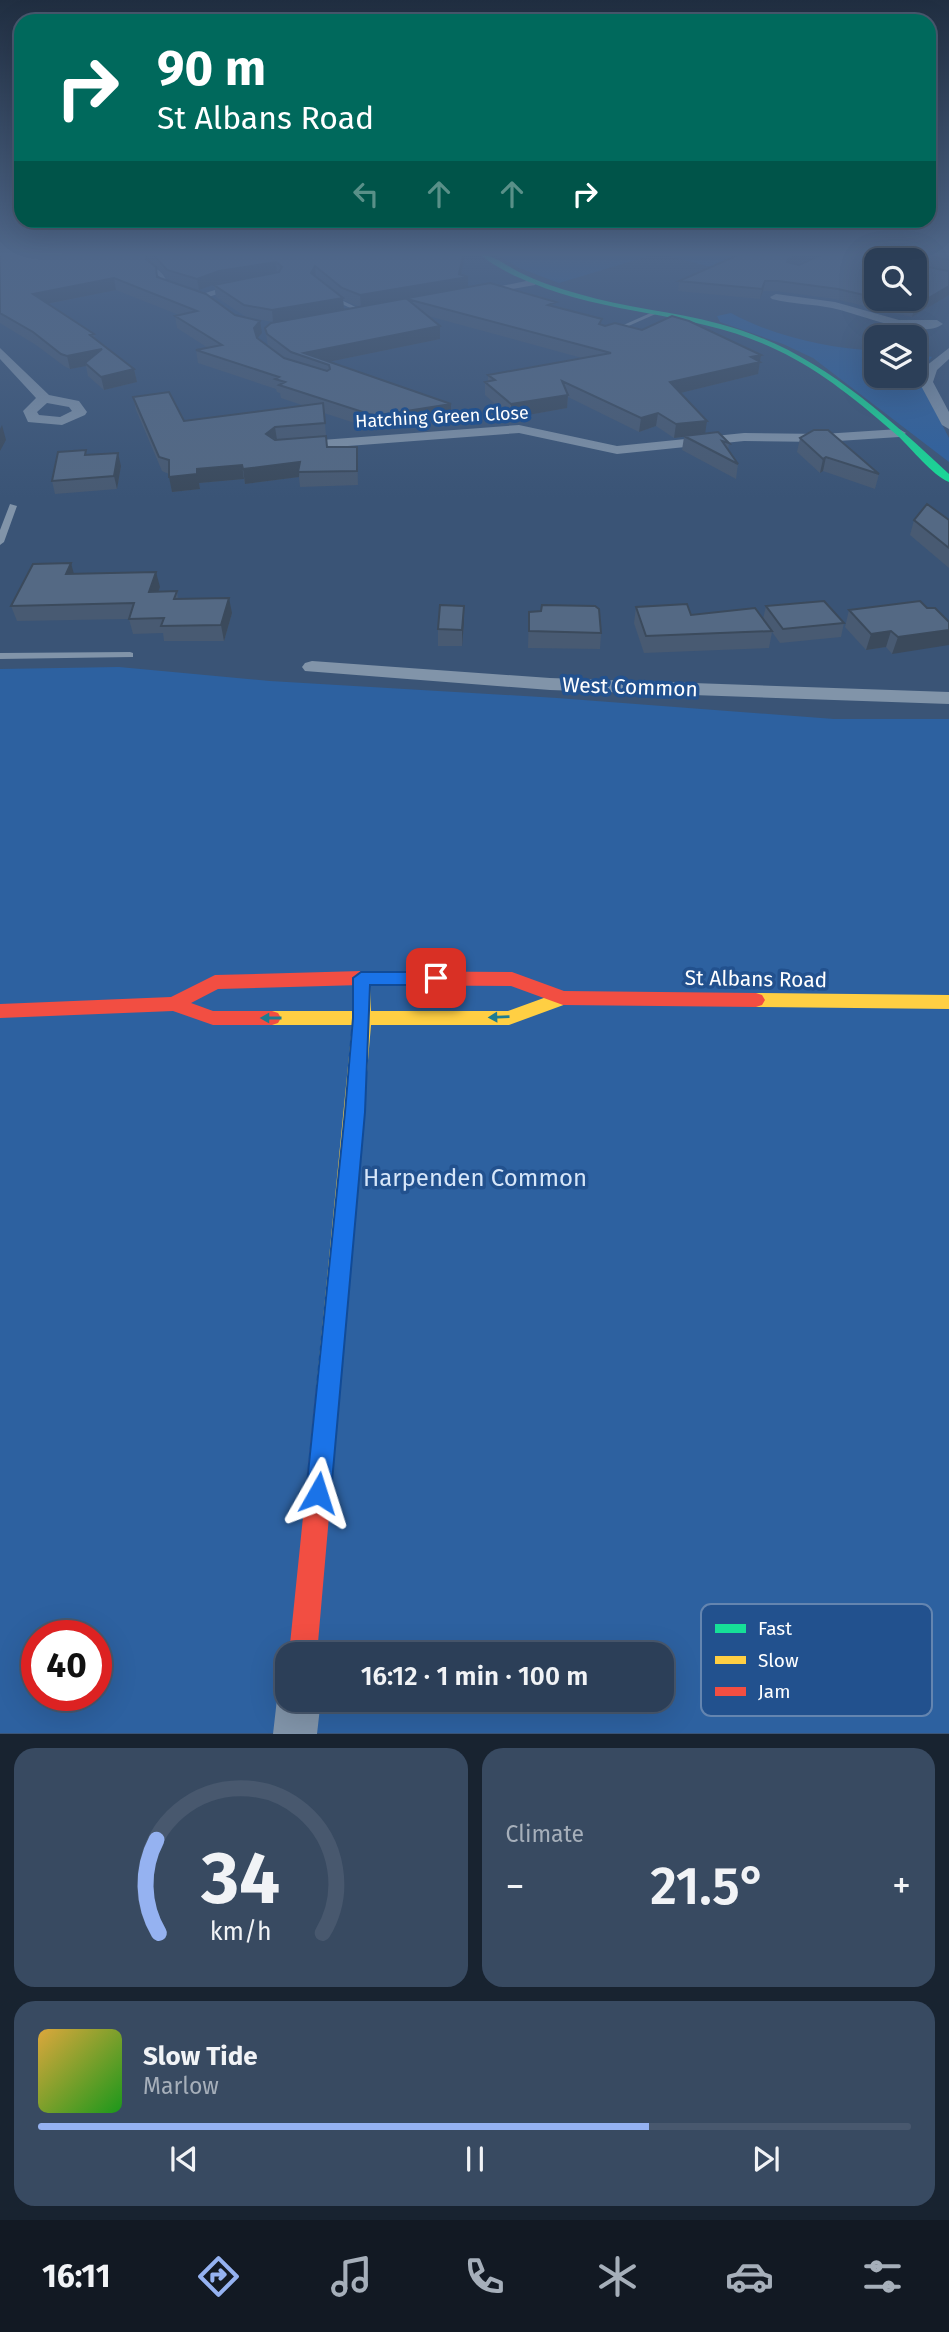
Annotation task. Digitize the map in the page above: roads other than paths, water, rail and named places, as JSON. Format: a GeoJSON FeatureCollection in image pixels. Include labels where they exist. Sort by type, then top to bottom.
{"type":"FeatureCollection","features":[{"type":"Feature","properties":{"kind":"main road"},"geometry":{"type":"LineString","coordinates":[[748,336],[785,350],[823,372],[899,432],[949,478]]}},
{"type":"Feature","properties":{"kind":"main road"},"geometry":{"type":"LineString","coordinates":[[304,1642],[362,1018],[361,978]]}},
{"type":"Feature","properties":{"kind":"main road","name":"St Albans Road"},"geometry":{"type":"LineString","coordinates":[[174,1004],[215,982],[361,978],[512,979],[564,998],[949,1002]]}},
{"type":"Feature","properties":{"kind":"main road","name":"St Albans Road"},"geometry":{"type":"LineString","coordinates":[[0,1011],[174,1004],[213,1018],[509,1017],[564,998]]}},
{"type":"Feature","properties":{"kind":"street"},"geometry":{"type":"LineString","coordinates":[[0,352],[44,398]]}},
{"type":"Feature","properties":{"kind":"street"},"geometry":{"type":"LineString","coordinates":[[949,352],[931,369],[926,383],[949,425]]}},
{"type":"Feature","properties":{"kind":"street"},"geometry":{"type":"LineString","coordinates":[[931,369],[949,375]]}},
{"type":"Feature","properties":{"kind":"street","name":"Hatching Green Close"},"geometry":{"type":"LineString","coordinates":[[277,447],[519,429],[540,431],[597,448],[617,450],[744,437],[823,438],[899,432]]}},
{"type":"Feature","properties":{"kind":"street","name":"West Common"},"geometry":{"type":"LineString","coordinates":[[312,667],[563,684],[949,698]]}},
{"type":"Feature","properties":{"kind":"street"},"geometry":{"type":"LineString","coordinates":[[295,1734],[298,1712]]}},
{"type":"Feature","properties":{"kind":"lane"},"geometry":{"type":"LineString","coordinates":[[0,542],[13,506]]}},
{"type":"Feature","properties":{"kind":"lane"},"geometry":{"type":"LineString","coordinates":[[0,656],[130,655]]}},
{"type":"Feature","properties":{"kind":"park label","name":"Harpenden Common"},"geometry":{"type":"Point","coordinates":[475,1178]}}]}
